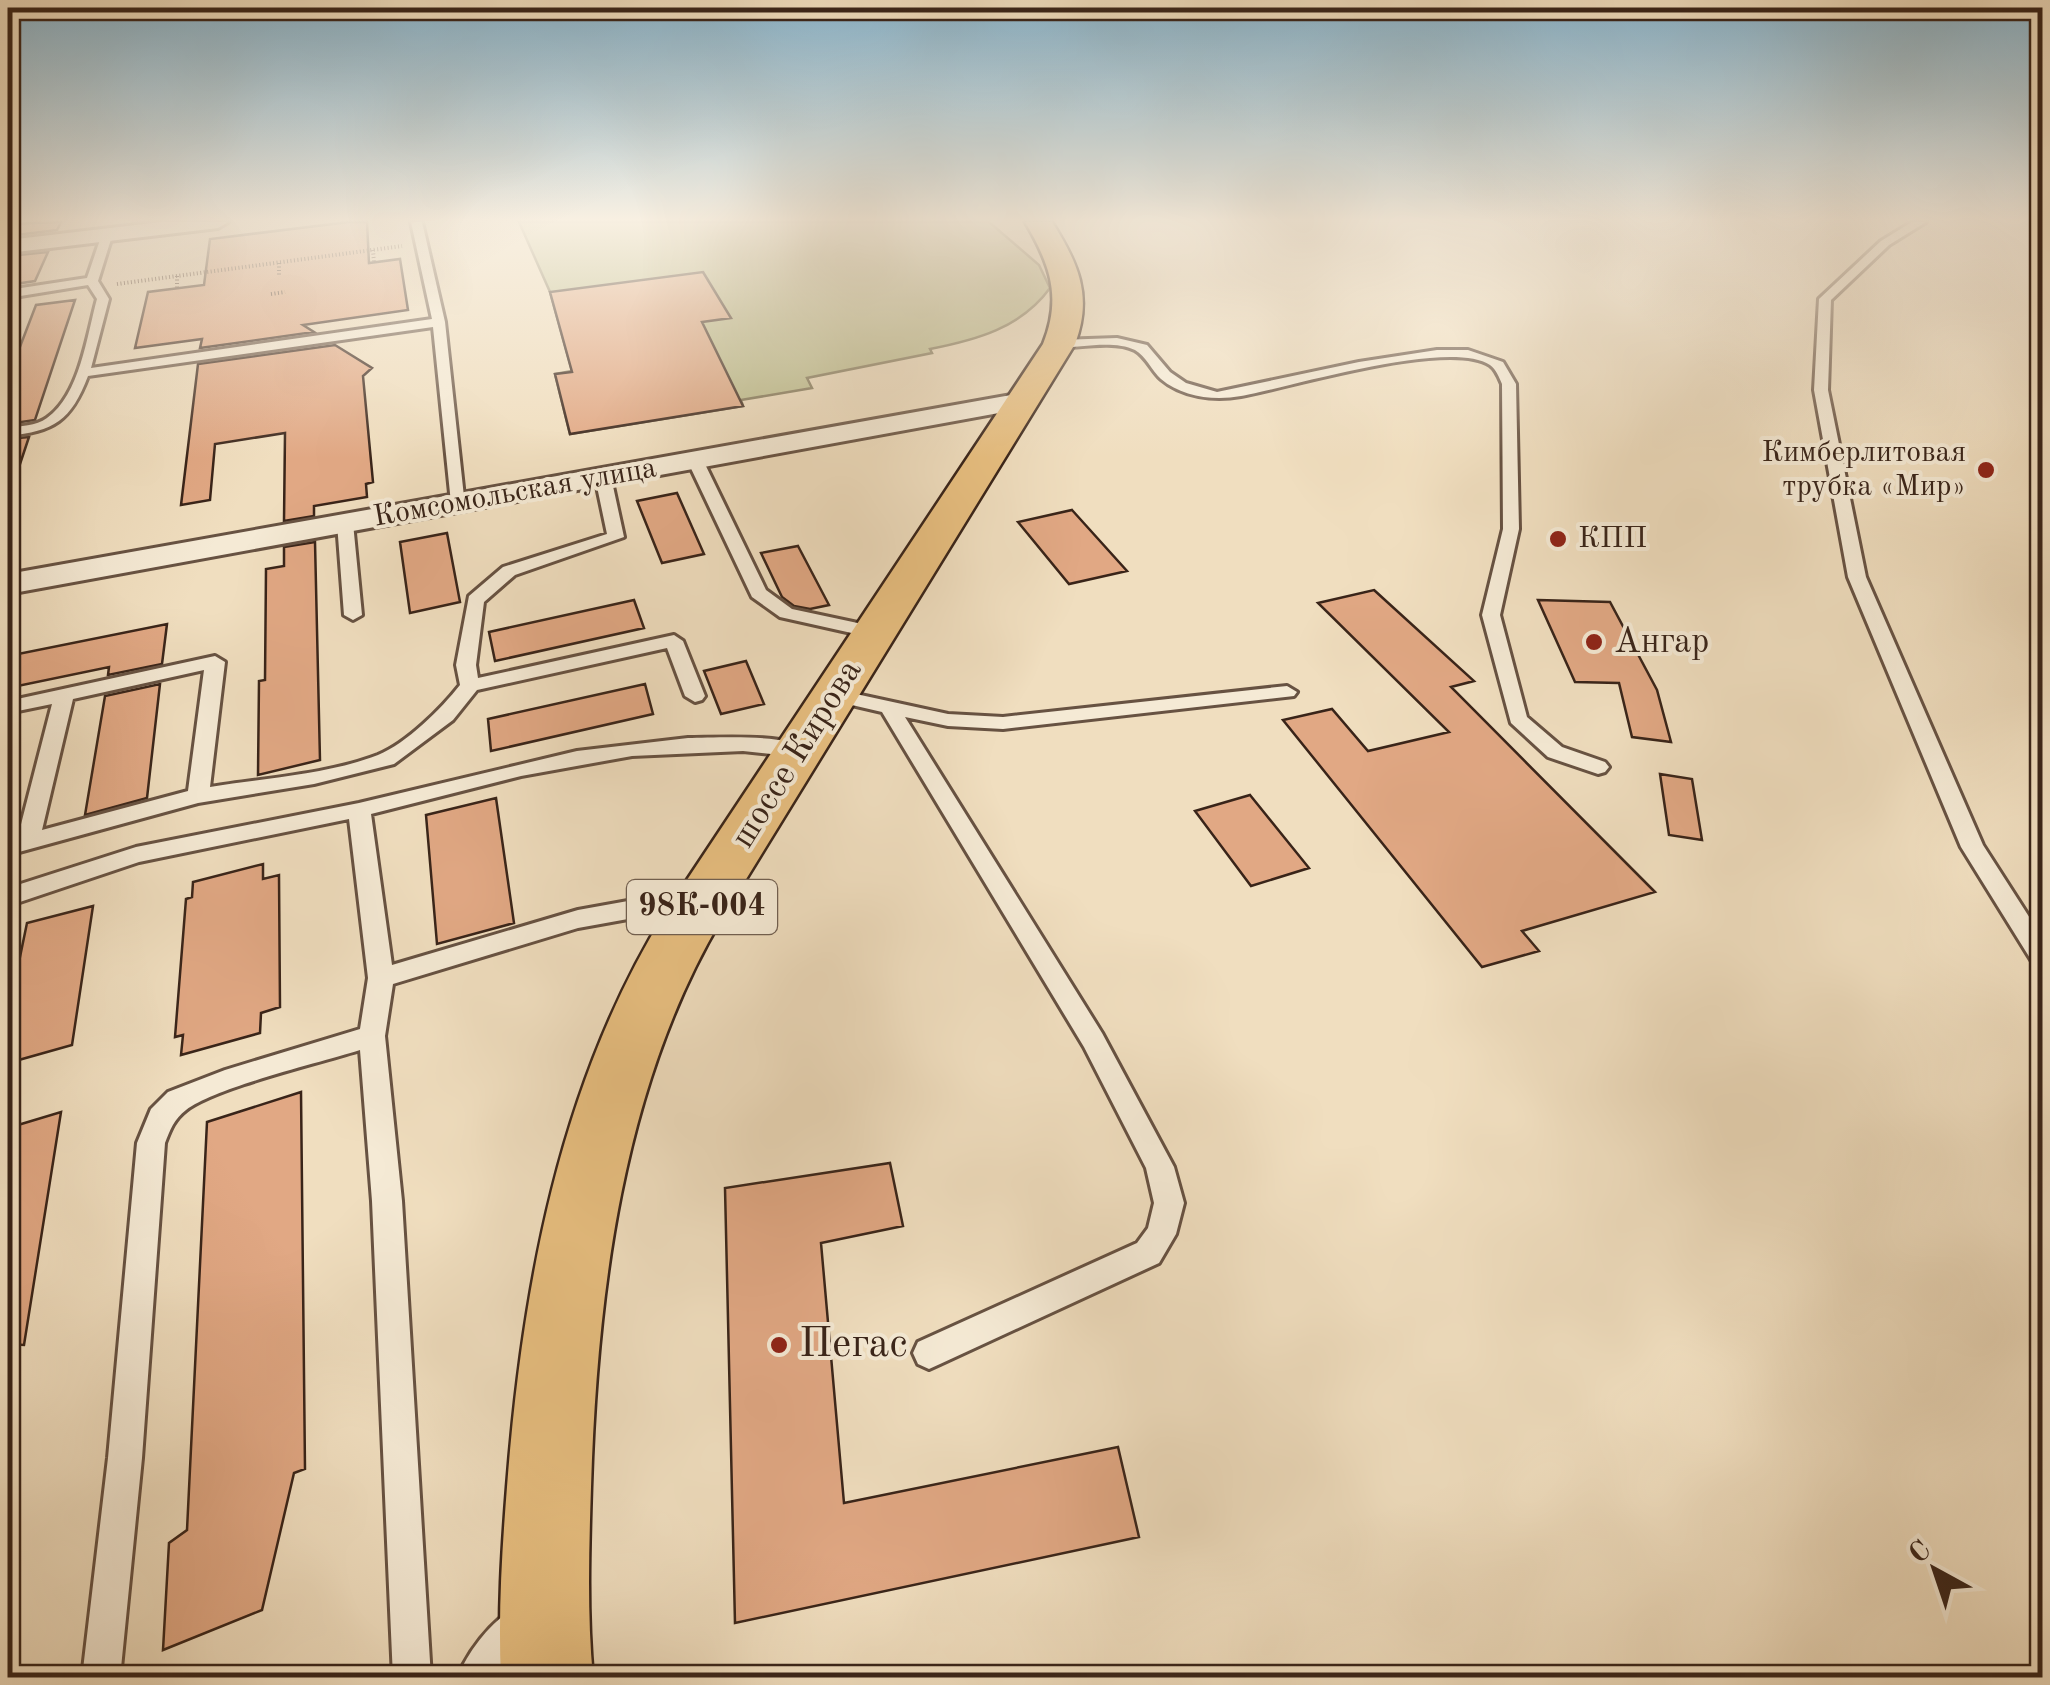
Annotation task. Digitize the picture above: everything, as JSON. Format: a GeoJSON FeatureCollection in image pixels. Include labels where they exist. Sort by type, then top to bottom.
{"type":"FeatureCollection","features":[{"type":"Feature","properties":{"kind":"main road","name":"шоссе Кирова"},"geometry":{"type":"LineString","coordinates":[[545,1651],[557,1373],[568,1282],[586,1193],[627,1055],[652,992],[798,750],[861,701],[874,632],[1059,344],[1070,314],[1070,301]]}},
{"type":"Feature","properties":{"kind":"street","name":"Комсомольская улица"},"geometry":{"type":"LineString","coordinates":[[8,584],[1022,401]]}},
{"type":"Feature","properties":{"kind":"street"},"geometry":{"type":"LineString","coordinates":[[493,1678],[545,1651]]}},
{"type":"Feature","properties":{"kind":"lane"},"geometry":{"type":"LineString","coordinates":[[8,432],[40,426],[56,418],[82,374],[103,301]]}},
{"type":"Feature","properties":{"kind":"lane"},"geometry":{"type":"LineString","coordinates":[[434,301],[459,504]]}},
{"type":"Feature","properties":{"kind":"lane"},"geometry":{"type":"LineString","coordinates":[[1825,301],[1822,390],[1858,577],[1972,847],[2042,956]]}},
{"type":"Feature","properties":{"kind":"lane"},"geometry":{"type":"LineString","coordinates":[[82,374],[439,322]]}},
{"type":"Feature","properties":{"kind":"lane"},"geometry":{"type":"LineString","coordinates":[[1059,344],[1117,342],[1142,348],[1164,375],[1181,386],[1217,396],[1450,352],[1490,359],[1502,368],[1508,384],[1512,529],[1491,615],[1518,719],[1555,752],[1598,767]]}},
{"type":"Feature","properties":{"kind":"lane"},"geometry":{"type":"LineString","coordinates":[[695,460],[758,593],[786,613],[874,632]]}},
{"type":"Feature","properties":{"kind":"lane"},"geometry":{"type":"LineString","coordinates":[[470,686],[466,665],[475,600],[509,571],[616,537],[603,477]]}},
{"type":"Feature","properties":{"kind":"lane"},"geometry":{"type":"LineString","coordinates":[[345,524],[353,615]]}},
{"type":"Feature","properties":{"kind":"lane"},"geometry":{"type":"LineString","coordinates":[[18,845],[198,796],[314,777],[387,759],[446,716],[470,686],[674,641],[695,696]]}},
{"type":"Feature","properties":{"kind":"lane"},"geometry":{"type":"LineString","coordinates":[[8,707],[215,662],[198,796]]}},
{"type":"Feature","properties":{"kind":"lane"},"geometry":{"type":"LineString","coordinates":[[861,701],[948,720],[1004,723],[1288,692]]}},
{"type":"Feature","properties":{"kind":"lane"},"geometry":{"type":"LineString","coordinates":[[18,845],[64,695]]}},
{"type":"Feature","properties":{"kind":"lane"},"geometry":{"type":"LineString","coordinates":[[861,701],[1092,1040],[1160,1166],[1169,1203],[1161,1234],[1148,1253],[929,1353]]}},
{"type":"Feature","properties":{"kind":"lane"},"geometry":{"type":"LineString","coordinates":[[8,897],[136,856],[359,810],[529,767],[717,742],[798,750]]}},
{"type":"Feature","properties":{"kind":"lane"},"geometry":{"type":"LineString","coordinates":[[359,810],[382,978],[372,1036],[387,1201],[412,1678]]}},
{"type":"Feature","properties":{"kind":"lane"},"geometry":{"type":"LineString","coordinates":[[382,978],[578,920],[639,908],[698,914]]}},
{"type":"Feature","properties":{"kind":"lane"},"geometry":{"type":"LineString","coordinates":[[101,1678],[125,1458],[152,1143],[161,1117],[178,1100],[225,1081],[372,1036]]}},
{"type":"Feature","properties":{"kind":"green space"},"geometry":{"type":"Polygon","coordinates":[[[552,301],[1039,301],[1011,323],[981,336],[930,349],[932,353],[807,378],[812,388],[741,400],[743,406],[570,434],[555,374],[572,371],[552,301]]]}},
{"type":"Feature","properties":{"kind":"building"},"geometry":{"type":"Polygon","coordinates":[[[75,301],[35,420],[8,424],[8,378],[36,305],[75,301]]]}},
{"type":"Feature","properties":{"kind":"building"},"geometry":{"type":"Polygon","coordinates":[[[146,301],[407,301],[408,310],[303,325],[314,332],[200,348],[202,339],[135,348],[146,301]]]}},
{"type":"Feature","properties":{"kind":"building"},"geometry":{"type":"Polygon","coordinates":[[[552,301],[720,301],[731,318],[702,322],[743,406],[570,434],[555,374],[572,372],[552,301]]]}},
{"type":"Feature","properties":{"kind":"building"},"geometry":{"type":"Polygon","coordinates":[[[335,345],[372,368],[363,376],[373,482],[366,484],[367,497],[314,506],[314,516],[284,521],[285,433],[215,444],[210,500],[181,505],[198,364],[335,345]]]}},
{"type":"Feature","properties":{"kind":"building"},"geometry":{"type":"Polygon","coordinates":[[[29,437],[13,485],[8,484],[8,439],[29,437]]]}},
{"type":"Feature","properties":{"kind":"building"},"geometry":{"type":"Polygon","coordinates":[[[677,493],[704,554],[662,563],[637,501],[677,493]]]}},
{"type":"Feature","properties":{"kind":"building"},"geometry":{"type":"Polygon","coordinates":[[[1072,510],[1127,571],[1069,584],[1018,522],[1072,510]]]}},
{"type":"Feature","properties":{"kind":"building"},"geometry":{"type":"Polygon","coordinates":[[[447,533],[460,602],[410,613],[400,542],[447,533]]]}},
{"type":"Feature","properties":{"kind":"building"},"geometry":{"type":"Polygon","coordinates":[[[315,542],[320,760],[258,775],[259,681],[265,680],[266,569],[284,566],[284,547],[315,542]]]}},
{"type":"Feature","properties":{"kind":"building"},"geometry":{"type":"Polygon","coordinates":[[[798,546],[829,605],[810,609],[794,606],[782,597],[761,553],[798,546]]]}},
{"type":"Feature","properties":{"kind":"building"},"geometry":{"type":"Polygon","coordinates":[[[1374,590],[1474,681],[1451,687],[1655,892],[1522,931],[1539,951],[1482,967],[1283,720],[1332,709],[1368,751],[1449,732],[1318,603],[1374,590]]]}},
{"type":"Feature","properties":{"kind":"building"},"geometry":{"type":"Polygon","coordinates":[[[634,600],[644,628],[495,661],[489,632],[634,600]]]}},
{"type":"Feature","properties":{"kind":"building","name":"Ангар"},"geometry":{"type":"Polygon","coordinates":[[[1538,600],[1610,602],[1657,690],[1671,742],[1632,737],[1619,683],[1575,682],[1538,600]]]}},
{"type":"Feature","properties":{"kind":"building"},"geometry":{"type":"Polygon","coordinates":[[[167,624],[162,664],[108,675],[109,667],[8,688],[8,656],[167,624]]]}},
{"type":"Feature","properties":{"kind":"building"},"geometry":{"type":"Polygon","coordinates":[[[746,661],[764,704],[721,714],[704,671],[746,661]]]}},
{"type":"Feature","properties":{"kind":"building"},"geometry":{"type":"Polygon","coordinates":[[[160,684],[147,798],[85,815],[105,696],[160,684]]]}},
{"type":"Feature","properties":{"kind":"building"},"geometry":{"type":"Polygon","coordinates":[[[645,684],[653,714],[491,751],[488,719],[645,684]]]}},
{"type":"Feature","properties":{"kind":"building"},"geometry":{"type":"Polygon","coordinates":[[[1660,774],[1692,779],[1702,840],[1669,835],[1660,774]]]}},
{"type":"Feature","properties":{"kind":"building"},"geometry":{"type":"Polygon","coordinates":[[[1250,795],[1309,868],[1251,886],[1195,811],[1250,795]]]}},
{"type":"Feature","properties":{"kind":"building"},"geometry":{"type":"Polygon","coordinates":[[[496,798],[514,923],[437,944],[426,815],[496,798]]]}},
{"type":"Feature","properties":{"kind":"building"},"geometry":{"type":"Polygon","coordinates":[[[263,864],[263,879],[279,875],[280,1007],[261,1013],[260,1033],[181,1055],[183,1035],[175,1037],[186,899],[192,897],[193,882],[263,864]]]}},
{"type":"Feature","properties":{"kind":"building"},"geometry":{"type":"Polygon","coordinates":[[[93,906],[72,1045],[8,1063],[8,1015],[27,923],[93,906]]]}},
{"type":"Feature","properties":{"kind":"building"},"geometry":{"type":"Polygon","coordinates":[[[301,1092],[305,1469],[294,1473],[262,1610],[163,1650],[169,1543],[187,1530],[207,1122],[301,1092]]]}},
{"type":"Feature","properties":{"kind":"building"},"geometry":{"type":"Polygon","coordinates":[[[61,1112],[24,1345],[8,1344],[8,1128],[61,1112]]]}},
{"type":"Feature","properties":{"kind":"building","name":"Пегас"},"geometry":{"type":"Polygon","coordinates":[[[890,1163],[903,1226],[821,1243],[844,1503],[1118,1447],[1139,1537],[735,1623],[725,1188],[890,1163]]]}},
{"type":"Feature","properties":{"kind":"place","name":"Кимберлитовая трубка «Мир»"},"geometry":{"type":"Point","coordinates":[1986,470]}},
{"type":"Feature","properties":{"kind":"place","name":"КПП"},"geometry":{"type":"Point","coordinates":[1558,539]}},
{"type":"Feature","properties":{"kind":"place","name":"Ангар"},"geometry":{"type":"Point","coordinates":[1594,642]}},
{"type":"Feature","properties":{"kind":"place","name":"Пегас"},"geometry":{"type":"Point","coordinates":[779,1345]}}]}
